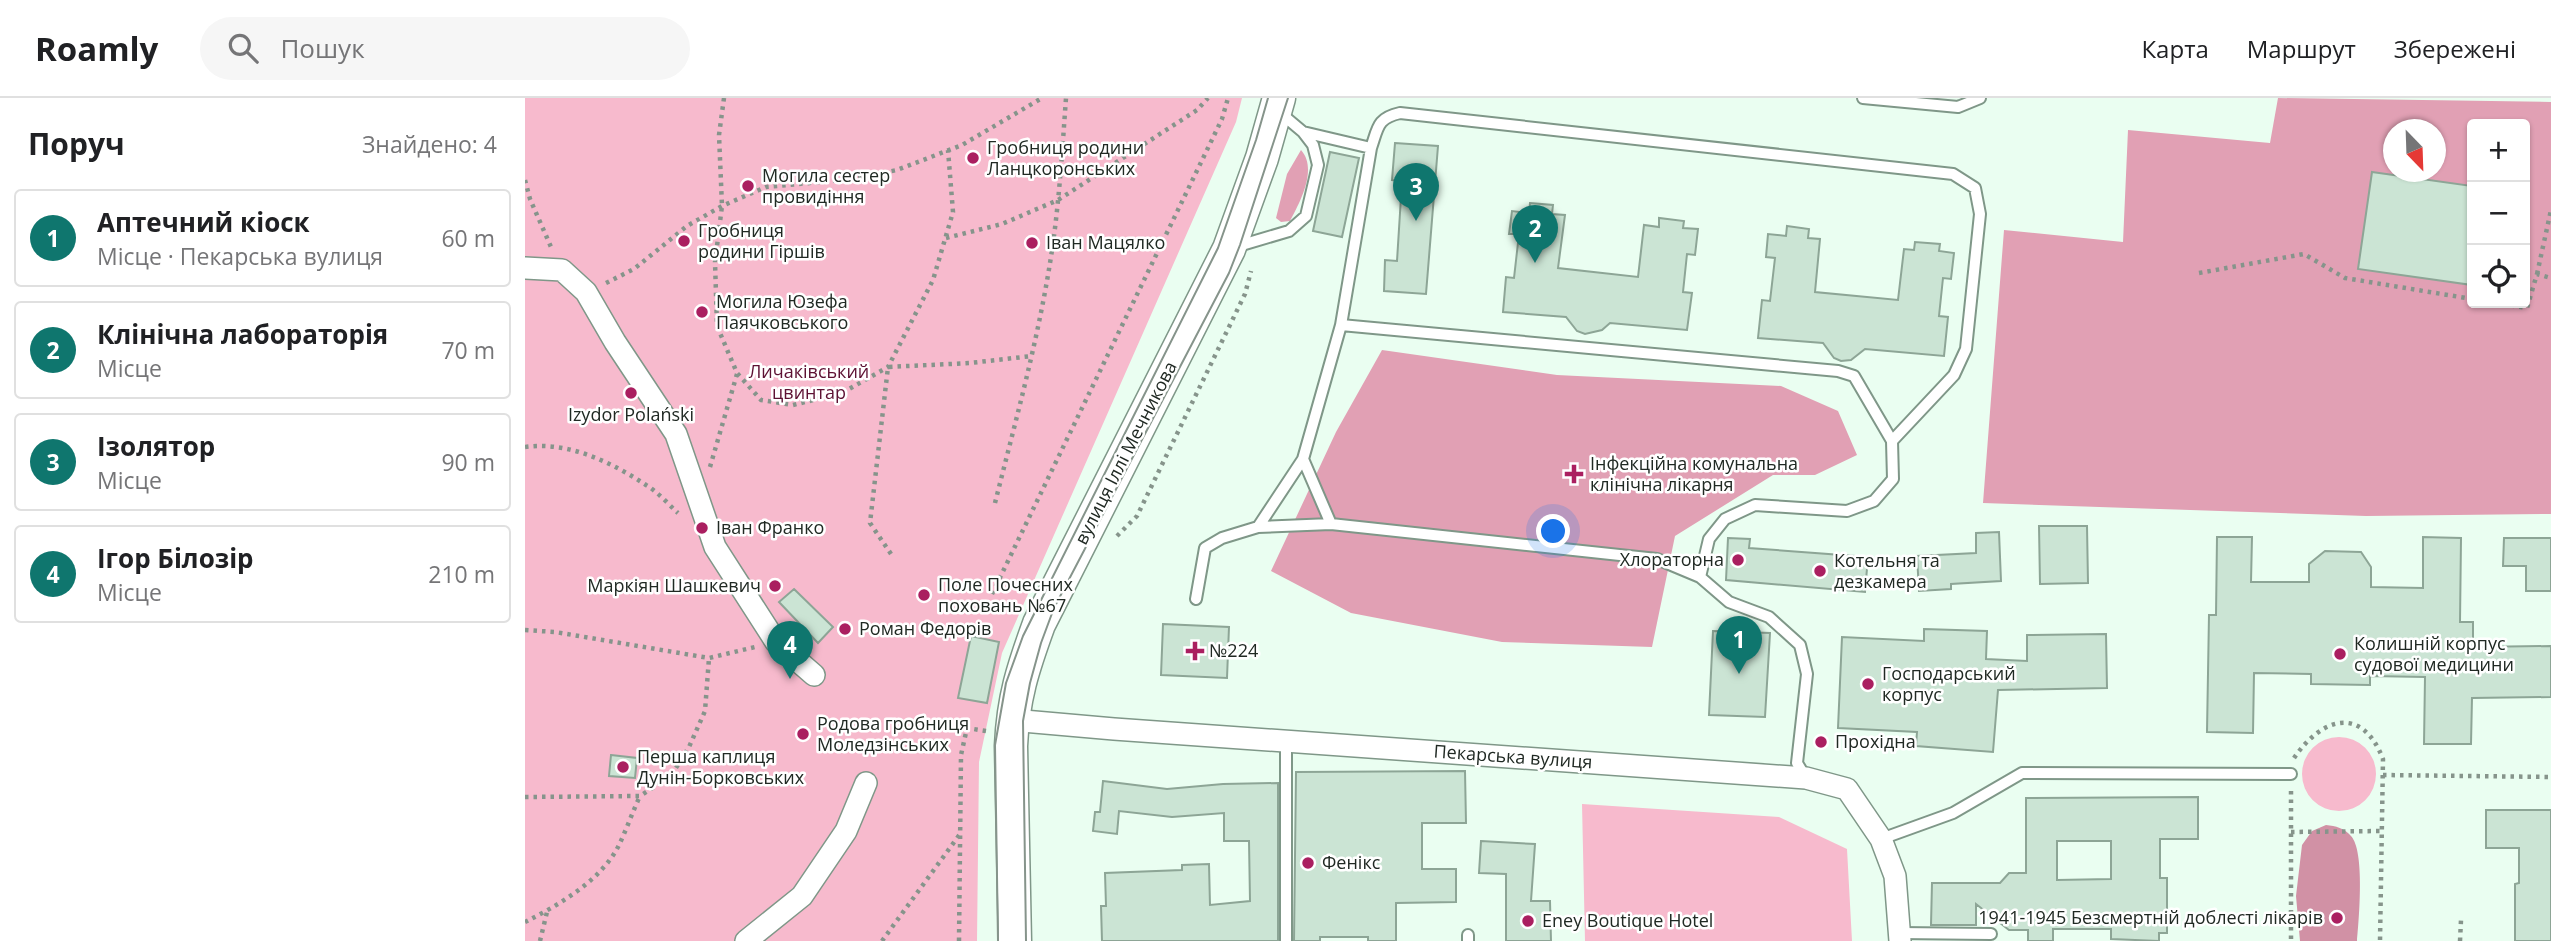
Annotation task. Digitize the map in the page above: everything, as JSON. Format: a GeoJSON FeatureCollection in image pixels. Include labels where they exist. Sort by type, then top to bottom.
{"type":"FeatureCollection","features":[{"type":"Feature","properties":{"kind":"main road","name":"вулиця Іллі Мечникова"},"geometry":{"type":"LineString","coordinates":[[1015,941],[1001,726],[1039,624],[1243,245],[1277,104]]}},
{"type":"Feature","properties":{"kind":"street"},"geometry":{"type":"LineString","coordinates":[[525,268],[562,270],[586,292],[615,342],[677,435],[715,547],[776,642],[814,676]]}},
{"type":"Feature","properties":{"kind":"street","name":"Пекарська вулиця"},"geometry":{"type":"LineString","coordinates":[[1001,726],[1286,741],[1806,778],[1847,789],[1881,839],[1895,876],[1900,937]]}},
{"type":"Feature","properties":{"kind":"street"},"geometry":{"type":"LineString","coordinates":[[746,941],[802,896],[846,831],[866,783]]}},
{"type":"Feature","properties":{"kind":"lane"},"geometry":{"type":"LineString","coordinates":[[1863,98],[1958,107],[1980,98]]}},
{"type":"Feature","properties":{"kind":"lane"},"geometry":{"type":"LineString","coordinates":[[1243,245],[1289,231],[1306,216],[1318,165],[1313,145],[1277,104]]}},
{"type":"Feature","properties":{"kind":"lane"},"geometry":{"type":"LineString","coordinates":[[1258,527],[1303,459],[1341,325],[1371,148],[1379,122],[1400,113],[1953,174],[1975,188],[1980,214],[1966,349],[1954,375],[1892,441]]}},
{"type":"Feature","properties":{"kind":"lane"},"geometry":{"type":"LineString","coordinates":[[1303,132],[1371,148]]}},
{"type":"Feature","properties":{"kind":"lane"},"geometry":{"type":"LineString","coordinates":[[1341,325],[1838,371],[1854,376],[1892,441],[1893,479],[1874,501],[1847,511],[1755,505],[1725,519],[1709,539],[1700,577]]}},
{"type":"Feature","properties":{"kind":"lane"},"geometry":{"type":"LineString","coordinates":[[1303,459],[1331,524]]}},
{"type":"Feature","properties":{"kind":"lane"},"geometry":{"type":"LineString","coordinates":[[1196,599],[1205,548],[1222,538],[1258,527],[1331,524],[1657,559],[1700,577],[1729,602],[1769,617],[1800,645],[1807,674],[1797,763],[1806,778]]}},
{"type":"Feature","properties":{"kind":"lane"},"geometry":{"type":"LineString","coordinates":[[1286,741],[1286,941]]}},
{"type":"Feature","properties":{"kind":"lane"},"geometry":{"type":"LineString","coordinates":[[1881,839],[1953,813],[2022,774],[2291,774]]}},
{"type":"Feature","properties":{"kind":"lane"},"geometry":{"type":"LineString","coordinates":[[1900,937],[1991,934]]}},
{"type":"Feature","properties":{"kind":"path"},"geometry":{"type":"LineString","coordinates":[[724,98],[719,135],[722,206],[715,262],[717,326],[737,373],[761,400],[793,405],[842,393],[888,367],[970,363],[1032,356]]}},
{"type":"Feature","properties":{"kind":"path"},"geometry":{"type":"LineString","coordinates":[[586,292],[634,269],[687,226],[722,206],[766,187],[852,179],[897,170],[962,145],[1042,98]]}},
{"type":"Feature","properties":{"kind":"path"},"geometry":{"type":"LineString","coordinates":[[995,503],[1032,356],[1050,263],[1066,98]]}},
{"type":"Feature","properties":{"kind":"path"},"geometry":{"type":"LineString","coordinates":[[945,238],[1002,224],[1058,200],[1197,110],[1208,98]]}},
{"type":"Feature","properties":{"kind":"path"},"geometry":{"type":"LineString","coordinates":[[992,594],[1222,119],[1228,98]]}},
{"type":"Feature","properties":{"kind":"path"},"geometry":{"type":"LineString","coordinates":[[891,554],[870,523],[888,367],[933,280],[953,212],[948,150]]}},
{"type":"Feature","properties":{"kind":"path"},"geometry":{"type":"LineString","coordinates":[[525,180],[530,199],[562,270]]}},
{"type":"Feature","properties":{"kind":"path"},"geometry":{"type":"LineString","coordinates":[[2530,298],[2551,210]]}},
{"type":"Feature","properties":{"kind":"path"},"geometry":{"type":"LineString","coordinates":[[1111,542],[1137,516],[1245,294],[1243,245]]}},
{"type":"Feature","properties":{"kind":"path"},"geometry":{"type":"LineString","coordinates":[[2199,273],[2304,254],[2346,278],[2467,298]]}},
{"type":"Feature","properties":{"kind":"path"},"geometry":{"type":"LineString","coordinates":[[2537,274],[2551,278]]}},
{"type":"Feature","properties":{"kind":"path"},"geometry":{"type":"LineString","coordinates":[[708,476],[737,373]]}},
{"type":"Feature","properties":{"kind":"path"},"geometry":{"type":"LineString","coordinates":[[525,447],[540,445],[592,455],[648,486],[715,547]]}},
{"type":"Feature","properties":{"kind":"path"},"geometry":{"type":"LineString","coordinates":[[525,630],[555,632],[709,658],[776,642]]}},
{"type":"Feature","properties":{"kind":"path"},"geometry":{"type":"LineString","coordinates":[[525,797],[640,796],[671,776],[689,747],[705,711],[709,658]]}},
{"type":"Feature","properties":{"kind":"path"},"geometry":{"type":"LineString","coordinates":[[2291,941],[2291,774],[2294,759],[2306,741],[2325,727],[2342,722],[2363,727],[2376,740],[2383,759],[2380,941]]}},
{"type":"Feature","properties":{"kind":"path"},"geometry":{"type":"LineString","coordinates":[[959,941],[961,755],[967,728],[1001,726]]}},
{"type":"Feature","properties":{"kind":"path"},"geometry":{"type":"LineString","coordinates":[[2383,775],[2551,777]]}},
{"type":"Feature","properties":{"kind":"path"},"geometry":{"type":"LineString","coordinates":[[525,922],[547,911],[595,877],[617,849],[640,796]]}},
{"type":"Feature","properties":{"kind":"path"},"geometry":{"type":"LineString","coordinates":[[2291,832],[2382,831]]}},
{"type":"Feature","properties":{"kind":"path"},"geometry":{"type":"LineString","coordinates":[[882,941],[960,833]]}},
{"type":"Feature","properties":{"kind":"path"},"geometry":{"type":"LineString","coordinates":[[540,941],[547,911]]}},
{"type":"Feature","properties":{"kind":"path"},"geometry":{"type":"LineString","coordinates":[[2460,941],[2461,920]]}},
{"type":"Feature","properties":{"kind":"green space","name":"Личаківський цвинтар"},"geometry":{"type":"Polygon","coordinates":[[[525,98],[1242,98],[1236,122],[1002,653],[979,762],[977,941],[525,941],[525,98]]]}},
{"type":"Feature","properties":{"kind":"green space"},"geometry":{"type":"Polygon","coordinates":[[[2339,737],[2360,743],[2370,753],[2376,774],[2370,795],[2360,805],[2339,811],[2318,805],[2308,795],[2302,774],[2308,753],[2318,743],[2339,737]]]}},
{"type":"Feature","properties":{"kind":"green space"},"geometry":{"type":"Polygon","coordinates":[[[1582,804],[1779,817],[1847,849],[1852,941],[1585,941],[1582,804]]]}},
{"type":"Feature","properties":{"kind":"shaded area"},"geometry":{"type":"Polygon","coordinates":[[[2278,98],[2551,102],[2551,514],[2366,516],[1983,503],[2004,230],[2123,242],[2128,130],[2270,143],[2278,98]]]}},
{"type":"Feature","properties":{"kind":"shaded area"},"geometry":{"type":"Polygon","coordinates":[[[1301,150],[1308,166],[1306,185],[1290,221],[1281,222],[1276,218],[1287,174],[1301,150]]]}},
{"type":"Feature","properties":{"kind":"shaded area"},"geometry":{"type":"Polygon","coordinates":[[[1382,350],[1557,375],[1781,386],[1838,411],[1857,455],[1815,475],[1773,475],[1675,536],[1652,647],[1502,642],[1351,613],[1271,571],[1336,432],[1382,350]]]}},
{"type":"Feature","properties":{"kind":"shaded area"},"geometry":{"type":"Polygon","coordinates":[[[2326,825],[2346,831],[2355,844],[2360,870],[2357,941],[2300,941],[2296,896],[2302,845],[2312,831],[2326,825]]]}},
{"type":"Feature","properties":{"kind":"building"},"geometry":{"type":"Polygon","coordinates":[[[1395,143],[1438,146],[1426,294],[1384,291],[1385,260],[1397,261],[1402,181],[1392,180],[1395,143]]]}},
{"type":"Feature","properties":{"kind":"building"},"geometry":{"type":"Polygon","coordinates":[[[1330,152],[1359,158],[1342,237],[1313,231],[1330,152]]]}},
{"type":"Feature","properties":{"kind":"building"},"geometry":{"type":"Polygon","coordinates":[[[2372,172],[2383,174],[2383,182],[2443,182],[2467,185],[2467,284],[2358,269],[2372,172]]]}},
{"type":"Feature","properties":{"kind":"building"},"geometry":{"type":"Polygon","coordinates":[[[1530,203],[1553,205],[1552,214],[1565,215],[1558,268],[1638,277],[1644,225],[1659,227],[1659,218],[1684,221],[1683,228],[1698,229],[1695,255],[1687,254],[1683,292],[1692,293],[1687,330],[1610,323],[1602,330],[1585,334],[1577,331],[1566,317],[1503,312],[1506,277],[1514,278],[1519,234],[1509,234],[1512,211],[1529,213],[1530,203]]]}},
{"type":"Feature","properties":{"kind":"building"},"geometry":{"type":"Polygon","coordinates":[[[1787,226],[1809,229],[1808,238],[1820,239],[1815,292],[1898,300],[1904,249],[1914,250],[1915,242],[1940,244],[1939,251],[1954,253],[1951,279],[1943,278],[1939,316],[1948,317],[1944,356],[1865,349],[1851,360],[1841,361],[1834,358],[1823,343],[1758,338],[1762,300],[1770,301],[1775,258],[1766,257],[1768,234],[1786,236],[1787,226]]]}},
{"type":"Feature","properties":{"kind":"building"},"geometry":{"type":"Polygon","coordinates":[[[2039,526],[2087,526],[2088,583],[2040,584],[2039,526]]]}},
{"type":"Feature","properties":{"kind":"building"},"geometry":{"type":"Polygon","coordinates":[[[1999,532],[2001,581],[1951,584],[1951,589],[1919,591],[1917,556],[1976,553],[1976,533],[1999,532]]]}},
{"type":"Feature","properties":{"kind":"building","name":"Колишній корпус судової медицини"},"geometry":{"type":"Polygon","coordinates":[[[2217,537],[2252,537],[2251,582],[2309,582],[2309,564],[2325,551],[2361,552],[2371,567],[2371,587],[2423,588],[2423,537],[2461,538],[2460,622],[2473,622],[2473,647],[2551,646],[2551,697],[2472,698],[2471,744],[2424,744],[2425,677],[2370,676],[2370,685],[2311,684],[2311,674],[2254,673],[2253,733],[2207,732],[2209,615],[2216,615],[2217,537]]]}},
{"type":"Feature","properties":{"kind":"building","name":"Котельня та дезкамера"},"geometry":{"type":"Polygon","coordinates":[[[1728,538],[1750,539],[1749,548],[1868,557],[1865,592],[1726,580],[1728,538]]]}},
{"type":"Feature","properties":{"kind":"building"},"geometry":{"type":"Polygon","coordinates":[[[2504,538],[2551,538],[2551,591],[2526,591],[2526,566],[2503,566],[2504,538]]]}},
{"type":"Feature","properties":{"kind":"building"},"geometry":{"type":"Polygon","coordinates":[[[794,589],[833,627],[818,643],[779,602],[794,589]]]}},
{"type":"Feature","properties":{"kind":"building","name":"№224"},"geometry":{"type":"Polygon","coordinates":[[[1163,624],[1229,627],[1227,678],[1161,675],[1163,624]]]}},
{"type":"Feature","properties":{"kind":"building"},"geometry":{"type":"Polygon","coordinates":[[[1924,629],[1987,631],[1986,659],[2027,661],[2027,635],[2106,634],[2107,688],[1998,690],[1993,752],[1916,746],[1917,732],[1838,728],[1842,637],[1924,641],[1924,629]]]}},
{"type":"Feature","properties":{"kind":"building"},"geometry":{"type":"Polygon","coordinates":[[[1713,631],[1770,633],[1765,717],[1709,715],[1713,631]]]}},
{"type":"Feature","properties":{"kind":"building"},"geometry":{"type":"Polygon","coordinates":[[[971,636],[999,642],[987,703],[958,698],[971,636]]]}},
{"type":"Feature","properties":{"kind":"building","name":"Перша каплиця Дунін-Борковських"},"geometry":{"type":"Polygon","coordinates":[[[611,755],[637,758],[635,778],[609,776],[611,755]]]}},
{"type":"Feature","properties":{"kind":"building"},"geometry":{"type":"Polygon","coordinates":[[[1465,771],[1466,823],[1422,823],[1422,869],[1456,869],[1456,902],[1396,903],[1396,941],[1368,941],[1368,937],[1320,937],[1320,941],[1294,941],[1296,772],[1465,771]]]}},
{"type":"Feature","properties":{"kind":"building"},"geometry":{"type":"Polygon","coordinates":[[[1103,781],[1167,789],[1278,783],[1278,941],[1102,941],[1101,906],[1106,906],[1105,873],[1182,870],[1182,865],[1209,864],[1210,905],[1250,901],[1249,841],[1224,841],[1224,813],[1172,817],[1119,811],[1117,834],[1093,831],[1095,812],[1100,812],[1103,781]]]}},
{"type":"Feature","properties":{"kind":"building"},"geometry":{"type":"Polygon","coordinates":[[[2198,797],[2198,839],[2160,839],[2160,878],[2167,878],[2167,933],[2159,933],[2159,941],[2111,939],[2111,929],[2053,929],[2053,941],[2028,941],[2028,930],[2009,930],[1976,904],[1976,925],[1931,925],[1932,883],[2000,883],[2009,873],[2026,873],[2026,798],[2198,797]],[[2057,841],[2057,880],[2111,879],[2111,841],[2057,841]]]}},
{"type":"Feature","properties":{"kind":"building"},"geometry":{"type":"Polygon","coordinates":[[[2486,810],[2551,810],[2551,941],[2515,941],[2515,884],[2519,883],[2519,848],[2486,848],[2486,810]]]}},
{"type":"Feature","properties":{"kind":"building"},"geometry":{"type":"Polygon","coordinates":[[[1481,841],[1535,844],[1531,901],[1550,901],[1551,941],[1506,941],[1506,874],[1479,873],[1481,841]]]}},
{"type":"Feature","properties":{"kind":"tram line"},"geometry":{"type":"LineString","coordinates":[[998,941],[995,745],[1006,683],[1023,636],[1218,248],[1268,98]]}},
{"type":"Feature","properties":{"kind":"tram line"},"geometry":{"type":"LineString","coordinates":[[1026,941],[1023,721],[1041,643],[1054,608],[1229,273],[1288,98]]}},
{"type":"Feature","properties":{"kind":"place","name":"Гробниця родини Ланцкоронських"},"geometry":{"type":"Point","coordinates":[973,158]}},
{"type":"Feature","properties":{"kind":"place","name":"Могила сестер провидіння"},"geometry":{"type":"Point","coordinates":[748,186]}},
{"type":"Feature","properties":{"kind":"place","name":"Ізолятор"},"geometry":{"type":"Point","coordinates":[1416,221]}},
{"type":"Feature","properties":{"kind":"place","name":"Гробниця родини Гіршів"},"geometry":{"type":"Point","coordinates":[684,241]}},
{"type":"Feature","properties":{"kind":"place","name":"Іван Мацялко"},"geometry":{"type":"Point","coordinates":[1032,243]}},
{"type":"Feature","properties":{"kind":"place","name":"Клінічна лабораторія"},"geometry":{"type":"Point","coordinates":[1535,263]}},
{"type":"Feature","properties":{"kind":"place","name":"Могила Юзефа Паячковського"},"geometry":{"type":"Point","coordinates":[702,312]}},
{"type":"Feature","properties":{"kind":"place","name":"Izydor Polański"},"geometry":{"type":"Point","coordinates":[631,393]}},
{"type":"Feature","properties":{"kind":"place","name":"Інфекційна комунальна клінічна лікарня"},"geometry":{"type":"Point","coordinates":[1574,474]}},
{"type":"Feature","properties":{"kind":"place","name":"Іван Франко"},"geometry":{"type":"Point","coordinates":[702,528]}},
{"type":"Feature","properties":{"kind":"place","name":"Хлораторна"},"geometry":{"type":"Point","coordinates":[1738,560]}},
{"type":"Feature","properties":{"kind":"place","name":"Котельня та дезкамера"},"geometry":{"type":"Point","coordinates":[1820,571]}},
{"type":"Feature","properties":{"kind":"place","name":"Маркіян Шашкевич"},"geometry":{"type":"Point","coordinates":[775,586]}},
{"type":"Feature","properties":{"kind":"place","name":"Поле Почесних поховань №67"},"geometry":{"type":"Point","coordinates":[924,595]}},
{"type":"Feature","properties":{"kind":"place","name":"Роман Федорів"},"geometry":{"type":"Point","coordinates":[845,629]}},
{"type":"Feature","properties":{"kind":"place","name":"№224"},"geometry":{"type":"Point","coordinates":[1195,651]}},
{"type":"Feature","properties":{"kind":"place","name":"Колишній корпус судової медицини"},"geometry":{"type":"Point","coordinates":[2340,654]}},
{"type":"Feature","properties":{"kind":"place","name":"Аптечний кіоск"},"geometry":{"type":"Point","coordinates":[1739,674]}},
{"type":"Feature","properties":{"kind":"place","name":"Ігор Білозір"},"geometry":{"type":"Point","coordinates":[790,679]}},
{"type":"Feature","properties":{"kind":"place","name":"Господарський корпус"},"geometry":{"type":"Point","coordinates":[1868,684]}},
{"type":"Feature","properties":{"kind":"place","name":"Родова гробниця Моледзінських"},"geometry":{"type":"Point","coordinates":[803,734]}},
{"type":"Feature","properties":{"kind":"place","name":"Прохідна"},"geometry":{"type":"Point","coordinates":[1821,742]}},
{"type":"Feature","properties":{"kind":"place","name":"Перша каплиця Дунін-Борковських"},"geometry":{"type":"Point","coordinates":[623,767]}},
{"type":"Feature","properties":{"kind":"place","name":"Фенікс"},"geometry":{"type":"Point","coordinates":[1308,863]}},
{"type":"Feature","properties":{"kind":"place","name":"1941-1945 Безсмертній доблесті лікарів"},"geometry":{"type":"Point","coordinates":[2337,918]}},
{"type":"Feature","properties":{"kind":"place","name":"Eney Boutique Hotel"},"geometry":{"type":"Point","coordinates":[1528,921]}}]}
